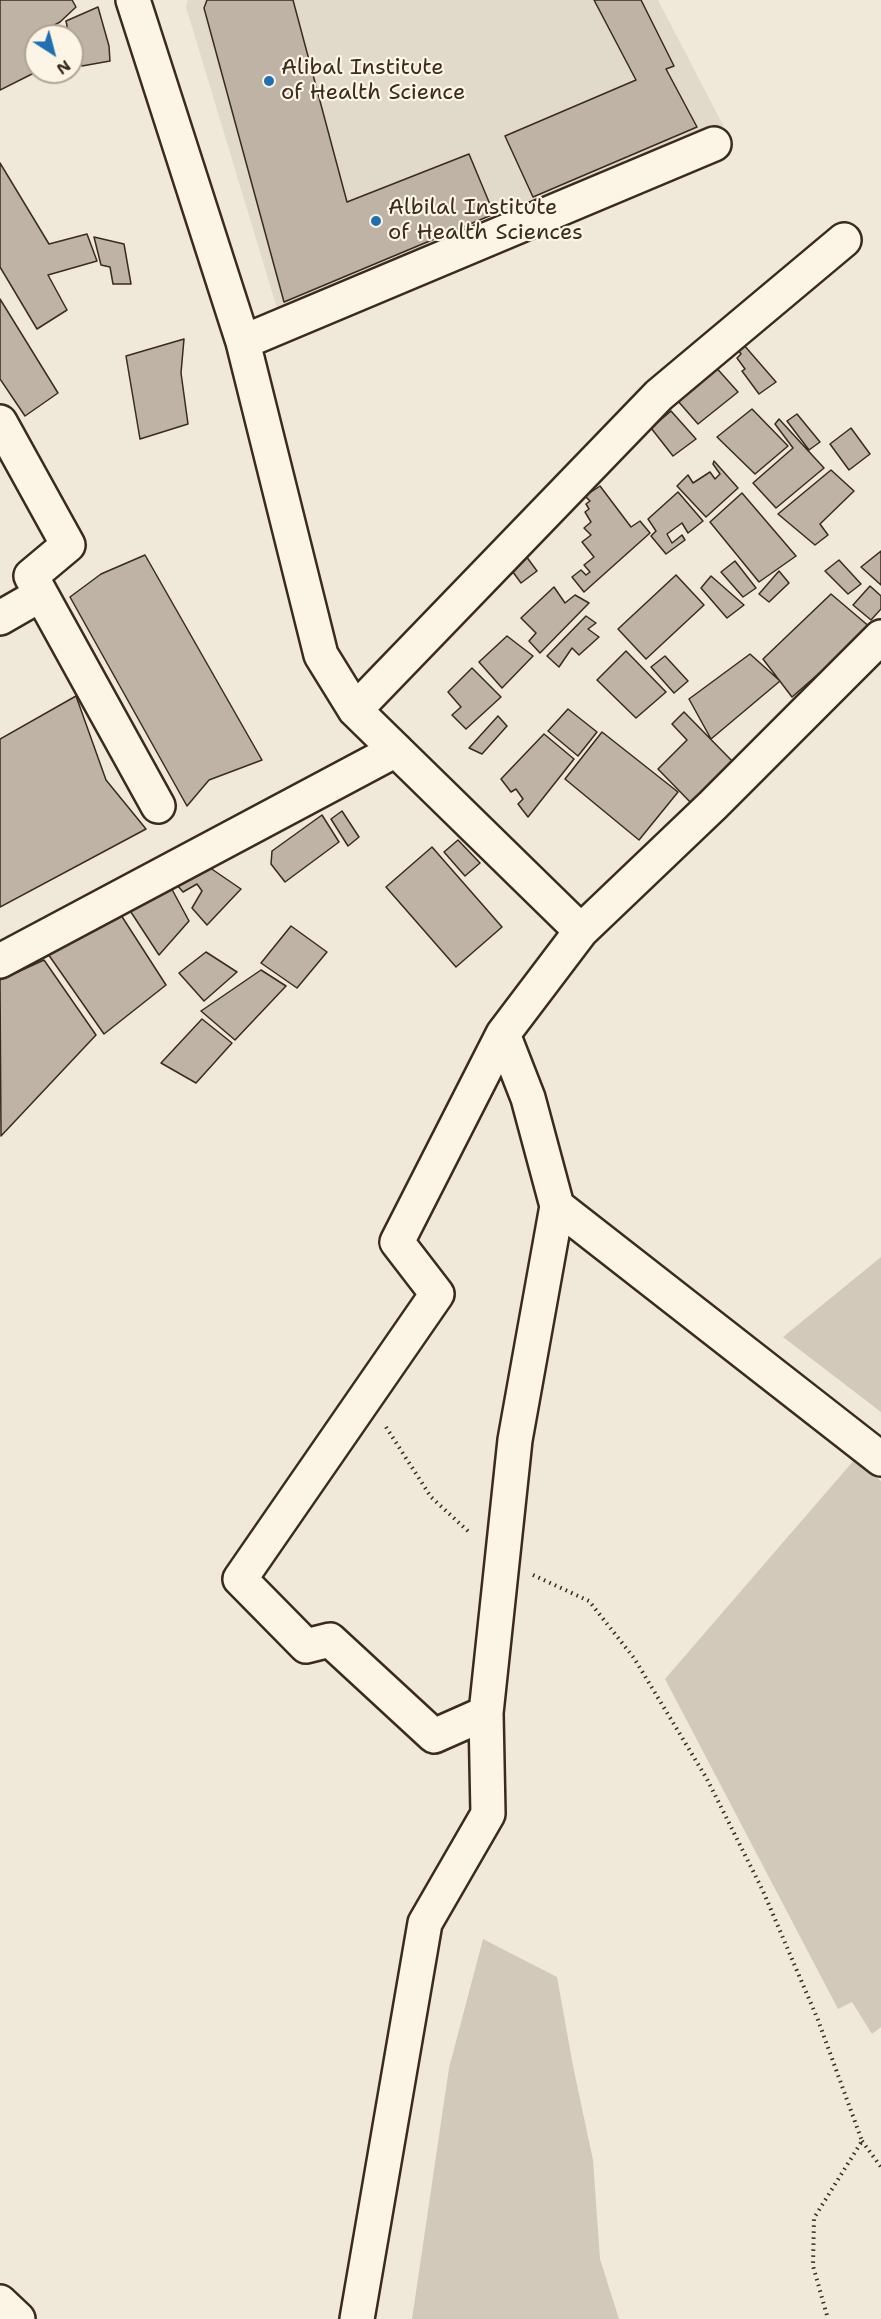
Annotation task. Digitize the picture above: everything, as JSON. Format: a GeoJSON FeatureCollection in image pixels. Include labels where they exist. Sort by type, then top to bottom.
{"type":"FeatureCollection","features":[{"type":"Feature","properties":{"kind":"street"},"geometry":{"type":"LineString","coordinates":[[133,0],[243,342],[321,655],[355,710],[581,931]]}},
{"type":"Feature","properties":{"kind":"street"},"geometry":{"type":"LineString","coordinates":[[243,342],[714,144]]}},
{"type":"Feature","properties":{"kind":"street"},"geometry":{"type":"LineString","coordinates":[[355,710],[659,395],[844,240]]}},
{"type":"Feature","properties":{"kind":"street"},"geometry":{"type":"LineString","coordinates":[[0,422],[68,545],[31,576],[158,806]]}},
{"type":"Feature","properties":{"kind":"street"},"geometry":{"type":"LineString","coordinates":[[0,618],[40,595]]}},
{"type":"Feature","properties":{"kind":"street"},"geometry":{"type":"LineString","coordinates":[[486,1713],[434,1736],[330,1640],[306,1646],[240,1579],[437,1294],[397,1242],[503,1034],[581,931],[713,805],[881,637]]}},
{"type":"Feature","properties":{"kind":"street"},"geometry":{"type":"LineString","coordinates":[[0,960],[396,750]]}},
{"type":"Feature","properties":{"kind":"street"},"geometry":{"type":"LineString","coordinates":[[357,2319],[425,1923],[488,1814],[486,1713],[515,1440],[557,1206],[528,1098],[503,1034]]}},
{"type":"Feature","properties":{"kind":"street"},"geometry":{"type":"LineString","coordinates":[[557,1206],[881,1459]]}},
{"type":"Feature","properties":{"kind":"street"},"geometry":{"type":"LineString","coordinates":[[0,2302],[18,2319]]}},
{"type":"Feature","properties":{"kind":"path"},"geometry":{"type":"LineString","coordinates":[[366,1397],[431,1497],[502,1561],[589,1601],[634,1658],[706,1779],[763,1891],[818,2020],[862,2141],[881,2167]]}},
{"type":"Feature","properties":{"kind":"path"},"geometry":{"type":"LineString","coordinates":[[828,2319],[813,2266],[814,2218],[862,2141]]}},
{"type":"Feature","properties":{"kind":"shaded area","name":"Albilal Institute of Health Sciences"},"geometry":{"type":"Polygon","coordinates":[[[188,0],[658,0],[724,127],[279,315],[186,7],[188,0]]]}},
{"type":"Feature","properties":{"kind":"shaded area"},"geometry":{"type":"Polygon","coordinates":[[[881,1257],[881,1412],[783,1337],[881,1257]]]}},
{"type":"Feature","properties":{"kind":"shaded area"},"geometry":{"type":"Polygon","coordinates":[[[855,1459],[881,1481],[881,2027],[872,2034],[852,2002],[838,2009],[665,1679],[855,1459]]]}},
{"type":"Feature","properties":{"kind":"shaded area"},"geometry":{"type":"Polygon","coordinates":[[[483,1939],[557,1977],[593,2160],[600,2259],[619,2319],[412,2319],[449,2068],[483,1939]]]}},
{"type":"Feature","properties":{"kind":"building"},"geometry":{"type":"Polygon","coordinates":[[[0,0],[72,0],[76,7],[56,24],[24,24],[24,78],[0,90],[0,0]]]}},
{"type":"Feature","properties":{"kind":"building","name":"Alibal Institute of Health Science"},"geometry":{"type":"Polygon","coordinates":[[[207,0],[293,0],[347,202],[469,154],[494,214],[284,302],[204,8],[207,0]]]}},
{"type":"Feature","properties":{"kind":"building","name":"Alibal Institute of Health Science"},"geometry":{"type":"Polygon","coordinates":[[[594,0],[641,0],[674,66],[666,69],[697,127],[533,197],[505,136],[636,80],[594,0]]]}},
{"type":"Feature","properties":{"kind":"building"},"geometry":{"type":"Polygon","coordinates":[[[98,7],[109,46],[110,61],[84,66],[84,24],[67,24],[66,21],[98,7]]]}},
{"type":"Feature","properties":{"kind":"building"},"geometry":{"type":"Polygon","coordinates":[[[0,163],[49,244],[87,234],[97,261],[48,275],[67,310],[37,329],[0,267],[0,163]]]}},
{"type":"Feature","properties":{"kind":"building"},"geometry":{"type":"Polygon","coordinates":[[[94,237],[124,244],[131,284],[113,284],[110,267],[101,265],[94,237]]]}},
{"type":"Feature","properties":{"kind":"building"},"geometry":{"type":"Polygon","coordinates":[[[0,299],[58,393],[25,416],[0,379],[0,299]]]}},
{"type":"Feature","properties":{"kind":"building"},"geometry":{"type":"Polygon","coordinates":[[[184,339],[181,373],[188,424],[140,439],[126,356],[184,339]]]}},
{"type":"Feature","properties":{"kind":"building"},"geometry":{"type":"Polygon","coordinates":[[[743,344],[776,382],[759,394],[742,371],[745,369],[737,358],[741,354],[737,348],[743,344]]]}},
{"type":"Feature","properties":{"kind":"building"},"geometry":{"type":"Polygon","coordinates":[[[713,364],[738,392],[698,424],[677,400],[713,364]]]}},
{"type":"Feature","properties":{"kind":"building"},"geometry":{"type":"Polygon","coordinates":[[[752,409],[788,446],[755,474],[717,437],[752,409]]]}},
{"type":"Feature","properties":{"kind":"building"},"geometry":{"type":"Polygon","coordinates":[[[671,411],[696,439],[673,456],[651,428],[671,411]]]}},
{"type":"Feature","properties":{"kind":"building"},"geometry":{"type":"Polygon","coordinates":[[[797,414],[820,442],[809,450],[787,421],[797,414]]]}},
{"type":"Feature","properties":{"kind":"building"},"geometry":{"type":"Polygon","coordinates":[[[779,419],[824,468],[776,508],[753,483],[793,448],[775,424],[779,419]]]}},
{"type":"Feature","properties":{"kind":"building"},"geometry":{"type":"Polygon","coordinates":[[[851,428],[870,454],[849,470],[830,444],[851,428]]]}},
{"type":"Feature","properties":{"kind":"building"},"geometry":{"type":"Polygon","coordinates":[[[714,461],[738,488],[706,517],[677,486],[688,475],[693,483],[710,472],[715,479],[720,474],[713,464],[714,461]]]}},
{"type":"Feature","properties":{"kind":"building"},"geometry":{"type":"Polygon","coordinates":[[[831,470],[854,491],[820,524],[828,535],[815,545],[778,514],[831,470]]]}},
{"type":"Feature","properties":{"kind":"building"},"geometry":{"type":"Polygon","coordinates":[[[600,486],[631,527],[640,521],[650,533],[584,592],[572,577],[581,570],[586,575],[590,572],[584,565],[594,557],[582,542],[591,535],[584,528],[591,522],[585,512],[589,509],[586,504],[590,501],[585,496],[600,486]]]}},
{"type":"Feature","properties":{"kind":"building"},"geometry":{"type":"Polygon","coordinates":[[[678,492],[703,521],[688,533],[682,523],[667,534],[672,543],[682,535],[685,540],[666,554],[651,536],[656,531],[648,519],[678,492]]]}},
{"type":"Feature","properties":{"kind":"building"},"geometry":{"type":"Polygon","coordinates":[[[742,493],[796,556],[759,582],[710,522],[742,493]]]}},
{"type":"Feature","properties":{"kind":"building"},"geometry":{"type":"Polygon","coordinates":[[[881,551],[881,585],[861,567],[881,551]]]}},
{"type":"Feature","properties":{"kind":"building"},"geometry":{"type":"Polygon","coordinates":[[[523,552],[537,571],[521,583],[507,564],[523,552]]]}},
{"type":"Feature","properties":{"kind":"building"},"geometry":{"type":"Polygon","coordinates":[[[145,555],[262,760],[209,780],[187,806],[70,597],[101,574],[145,555]]]}},
{"type":"Feature","properties":{"kind":"building"},"geometry":{"type":"Polygon","coordinates":[[[839,560],[861,584],[848,594],[825,571],[839,560]]]}},
{"type":"Feature","properties":{"kind":"building"},"geometry":{"type":"Polygon","coordinates":[[[735,561],[756,588],[743,597],[721,572],[735,561]]]}},
{"type":"Feature","properties":{"kind":"building"},"geometry":{"type":"Polygon","coordinates":[[[779,571],[789,583],[769,602],[759,594],[779,571]]]}},
{"type":"Feature","properties":{"kind":"building"},"geometry":{"type":"Polygon","coordinates":[[[676,575],[704,605],[646,659],[618,629],[676,575]]]}},
{"type":"Feature","properties":{"kind":"building"},"geometry":{"type":"Polygon","coordinates":[[[711,576],[744,605],[727,618],[701,588],[711,576]]]}},
{"type":"Feature","properties":{"kind":"building"},"geometry":{"type":"Polygon","coordinates":[[[870,586],[881,596],[881,609],[871,620],[853,605],[870,586]]]}},
{"type":"Feature","properties":{"kind":"building"},"geometry":{"type":"Polygon","coordinates":[[[554,587],[565,603],[575,595],[589,603],[540,653],[529,641],[536,633],[521,618],[554,587]]]}},
{"type":"Feature","properties":{"kind":"building"},"geometry":{"type":"Polygon","coordinates":[[[831,594],[871,628],[792,697],[763,659],[831,594]]]}},
{"type":"Feature","properties":{"kind":"building"},"geometry":{"type":"Polygon","coordinates":[[[586,616],[596,623],[588,629],[599,637],[579,655],[572,648],[559,667],[547,656],[586,616]]]}},
{"type":"Feature","properties":{"kind":"building"},"geometry":{"type":"Polygon","coordinates":[[[507,636],[533,656],[502,688],[479,662],[507,636]]]}},
{"type":"Feature","properties":{"kind":"building"},"geometry":{"type":"Polygon","coordinates":[[[626,651],[666,692],[636,718],[597,680],[626,651]]]}},
{"type":"Feature","properties":{"kind":"building"},"geometry":{"type":"Polygon","coordinates":[[[750,654],[780,681],[711,739],[689,699],[750,654]]]}},
{"type":"Feature","properties":{"kind":"building"},"geometry":{"type":"Polygon","coordinates":[[[665,656],[688,681],[674,693],[651,667],[665,656]]]}},
{"type":"Feature","properties":{"kind":"building"},"geometry":{"type":"Polygon","coordinates":[[[472,668],[501,697],[466,729],[452,715],[461,707],[448,692],[472,668]]]}},
{"type":"Feature","properties":{"kind":"building"},"geometry":{"type":"Polygon","coordinates":[[[76,696],[106,780],[146,829],[0,907],[0,739],[76,696]]]}},
{"type":"Feature","properties":{"kind":"building"},"geometry":{"type":"Polygon","coordinates":[[[568,709],[597,732],[578,756],[548,731],[568,709]]]}},
{"type":"Feature","properties":{"kind":"building"},"geometry":{"type":"Polygon","coordinates":[[[684,712],[736,765],[694,806],[658,769],[687,740],[672,724],[684,712]]]}},
{"type":"Feature","properties":{"kind":"building"},"geometry":{"type":"Polygon","coordinates":[[[498,716],[507,726],[482,754],[469,748],[498,716]]]}},
{"type":"Feature","properties":{"kind":"building"},"geometry":{"type":"Polygon","coordinates":[[[602,732],[678,792],[639,840],[565,779],[602,732]]]}},
{"type":"Feature","properties":{"kind":"building"},"geometry":{"type":"Polygon","coordinates":[[[544,734],[574,759],[528,817],[518,804],[523,799],[516,789],[511,792],[501,779],[544,734]]]}},
{"type":"Feature","properties":{"kind":"building"},"geometry":{"type":"Polygon","coordinates":[[[342,811],[359,837],[348,846],[331,819],[342,811]]]}},
{"type":"Feature","properties":{"kind":"building"},"geometry":{"type":"Polygon","coordinates":[[[322,815],[339,842],[285,882],[271,864],[272,851],[322,815]]]}},
{"type":"Feature","properties":{"kind":"building"},"geometry":{"type":"Polygon","coordinates":[[[458,840],[480,863],[465,876],[444,852],[458,840]]]}},
{"type":"Feature","properties":{"kind":"building"},"geometry":{"type":"Polygon","coordinates":[[[432,847],[502,927],[456,967],[386,887],[432,847]]]}},
{"type":"Feature","properties":{"kind":"building"},"geometry":{"type":"Polygon","coordinates":[[[200,861],[241,889],[207,925],[192,908],[202,891],[197,884],[183,892],[171,878],[200,861]]]}},
{"type":"Feature","properties":{"kind":"building"},"geometry":{"type":"Polygon","coordinates":[[[168,882],[189,921],[159,955],[127,906],[168,882]]]}},
{"type":"Feature","properties":{"kind":"building"},"geometry":{"type":"Polygon","coordinates":[[[119,912],[166,985],[104,1034],[48,954],[119,912]]]}},
{"type":"Feature","properties":{"kind":"building"},"geometry":{"type":"Polygon","coordinates":[[[291,926],[327,952],[297,988],[261,963],[291,926]]]}},
{"type":"Feature","properties":{"kind":"building"},"geometry":{"type":"Polygon","coordinates":[[[206,952],[237,972],[204,1001],[179,973],[206,952]]]}},
{"type":"Feature","properties":{"kind":"building"},"geometry":{"type":"Polygon","coordinates":[[[44,960],[96,1035],[1,1136],[0,980],[44,960]]]}},
{"type":"Feature","properties":{"kind":"building"},"geometry":{"type":"Polygon","coordinates":[[[261,970],[286,986],[235,1040],[201,1011],[261,970]]]}},
{"type":"Feature","properties":{"kind":"building"},"geometry":{"type":"Polygon","coordinates":[[[202,1019],[232,1043],[196,1083],[161,1063],[202,1019]]]}},
{"type":"Feature","properties":{"kind":"place","name":"Alibal Institute of Health Science"},"geometry":{"type":"Point","coordinates":[269,81]}},
{"type":"Feature","properties":{"kind":"place","name":"Albilal Institute of Health Sciences"},"geometry":{"type":"Point","coordinates":[376,221]}}]}
